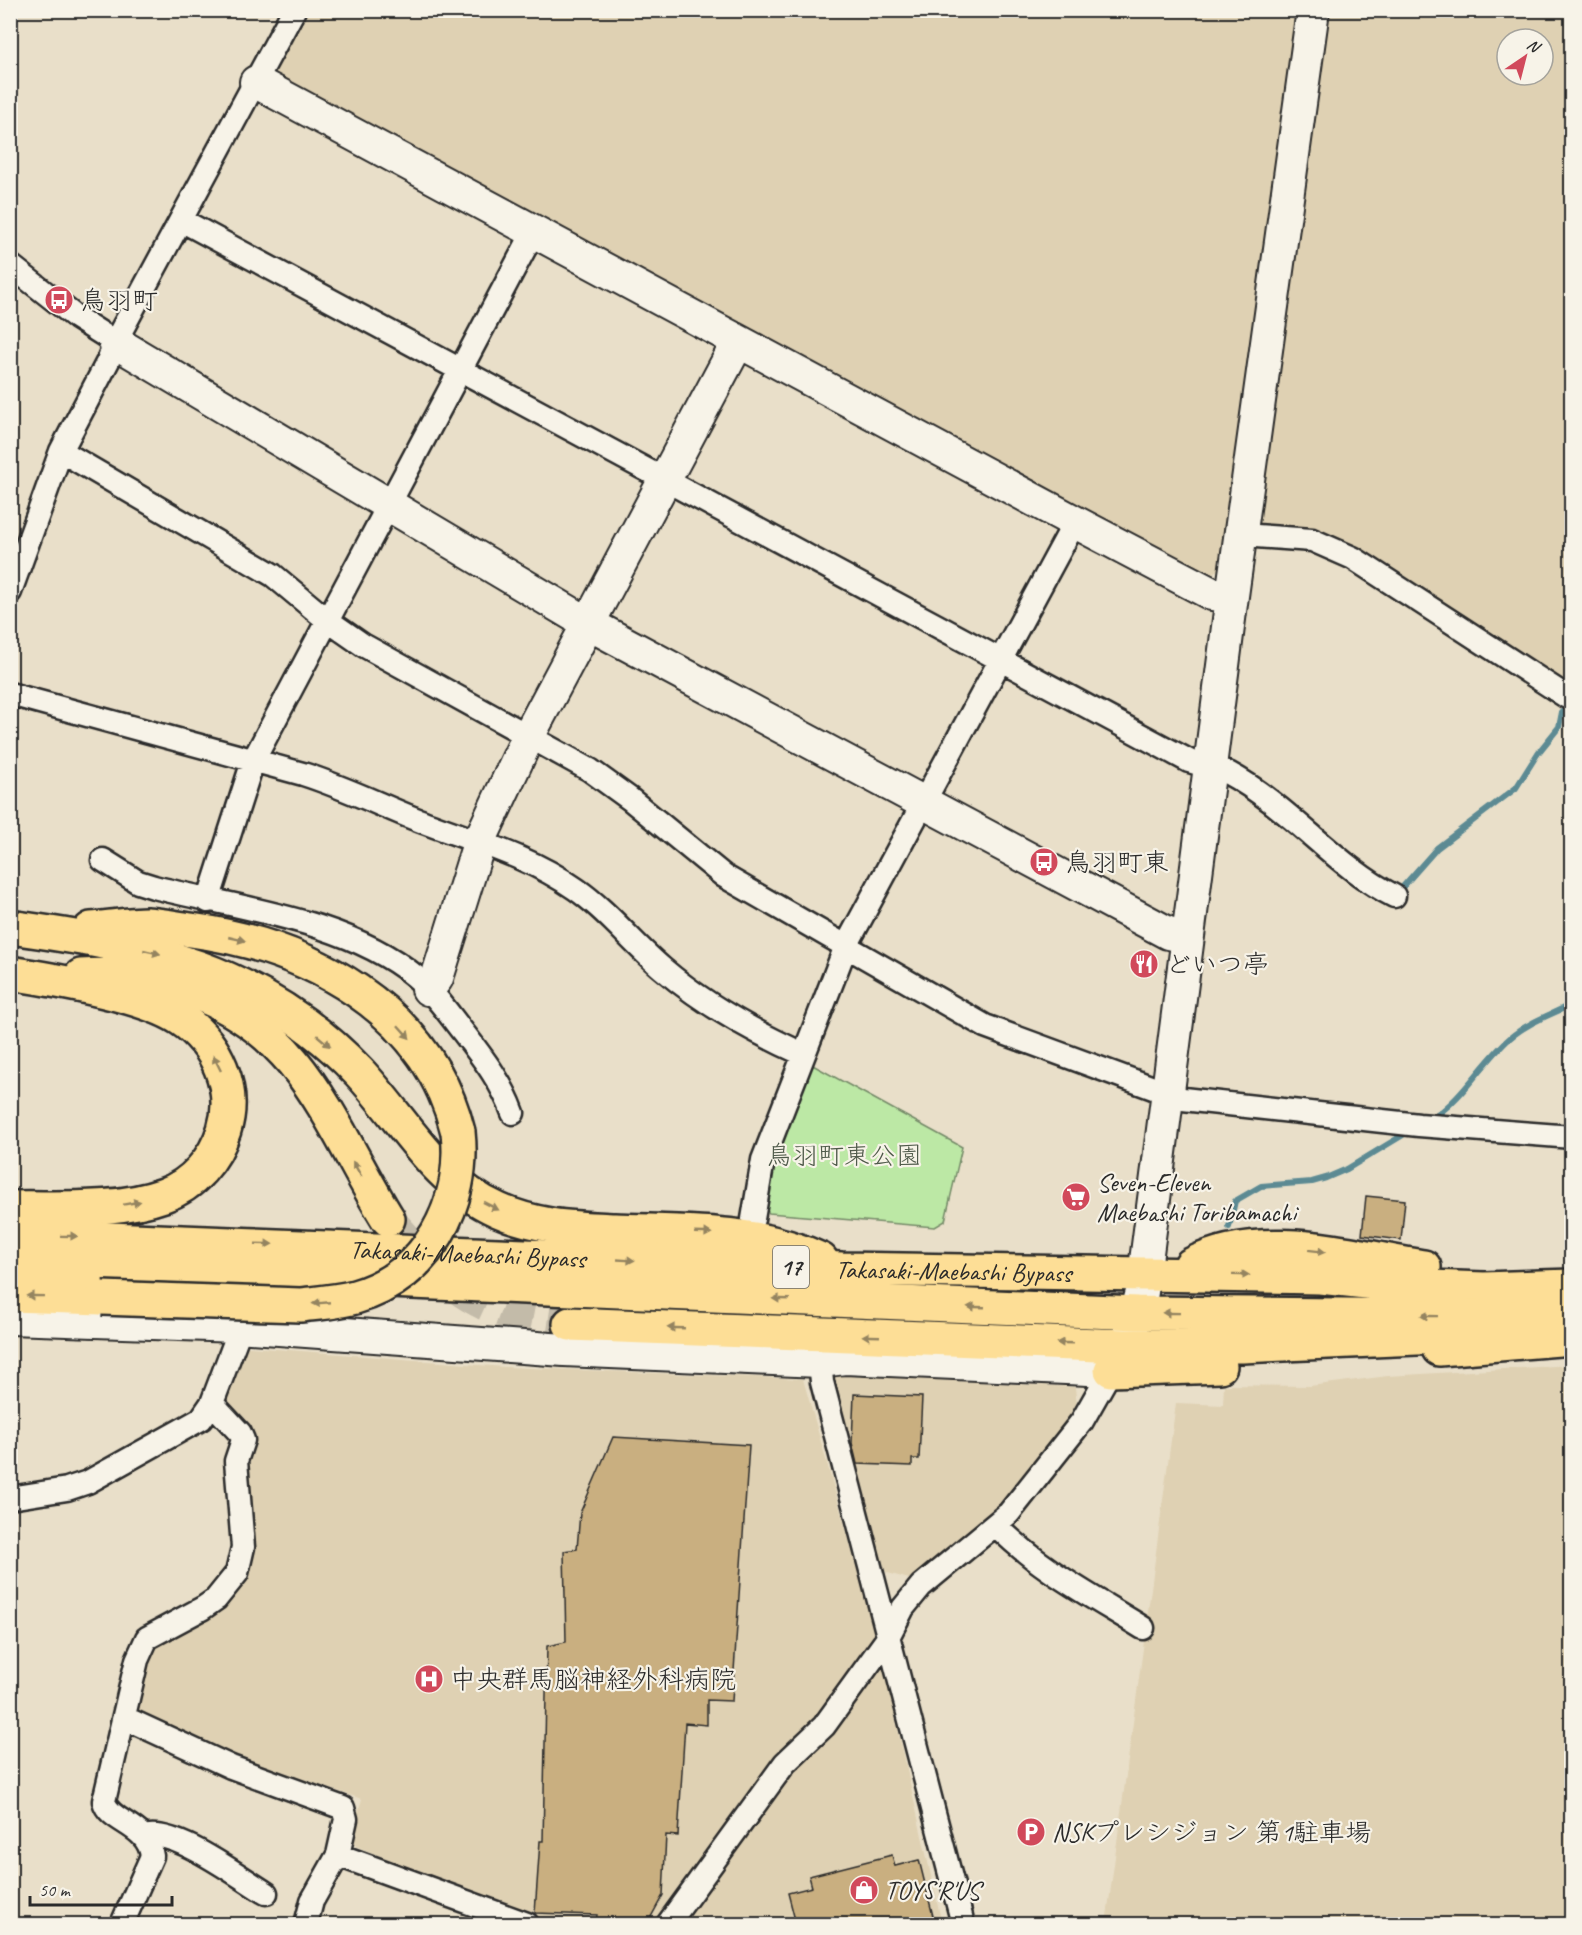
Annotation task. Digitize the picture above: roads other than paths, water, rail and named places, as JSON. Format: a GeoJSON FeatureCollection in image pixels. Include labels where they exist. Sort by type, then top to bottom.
{"type":"FeatureCollection","features":[{"type":"Feature","properties":{"kind":"highway"},"geometry":{"type":"LineString","coordinates":[[10,1295],[300,1305],[332,1302],[377,1288],[396,1277],[423,1254],[442,1228],[458,1182],[458,1132],[447,1095],[425,1057],[381,1008],[358,989],[328,971],[265,946],[209,933],[146,924],[54,933]]}},
{"type":"Feature","properties":{"kind":"highway"},"geometry":{"type":"LineString","coordinates":[[10,927],[54,933],[184,961],[216,972],[284,1010],[358,1071],[448,1177],[470,1195],[494,1208],[537,1224],[558,1228],[747,1236],[790,1246],[842,1269]]}},
{"type":"Feature","properties":{"kind":"highway"},"geometry":{"type":"LineString","coordinates":[[10,973],[46,978],[139,1002],[181,1019],[206,1043],[218,1062],[228,1093],[228,1112],[224,1130],[211,1159],[190,1180],[165,1195],[130,1204],[10,1208]]}},
{"type":"Feature","properties":{"kind":"highway"},"geometry":{"type":"LineString","coordinates":[[46,978],[118,974],[153,978],[198,993],[247,1020],[294,1064],[388,1219]]}},
{"type":"Feature","properties":{"kind":"highway","name":"Takasaki-Maebashi Bypass"},"geometry":{"type":"LineString","coordinates":[[10,1235],[842,1269],[1320,1277],[1403,1286],[1484,1289],[1572,1286]]}},
{"type":"Feature","properties":{"kind":"highway","name":"Takasaki-Maebashi Bypass"},"geometry":{"type":"LineString","coordinates":[[10,1265],[1137,1313],[1568,1324]]}},
{"type":"Feature","properties":{"kind":"highway"},"geometry":{"type":"LineString","coordinates":[[570,1324],[1118,1358],[1242,1346],[1487,1335],[1568,1324]]}},
{"type":"Feature","properties":{"kind":"street"},"geometry":{"type":"LineString","coordinates":[[10,592],[61,451],[108,362],[115,342],[294,10]]}},
{"type":"Feature","properties":{"kind":"street"},"geometry":{"type":"LineString","coordinates":[[668,1924],[785,1763],[824,1726],[887,1639],[903,1608],[921,1586],[1009,1513],[1082,1421],[1118,1358],[1137,1313],[1232,596],[1313,10]]}},
{"type":"Feature","properties":{"kind":"street"},"geometry":{"type":"LineString","coordinates":[[256,82],[1075,522],[1212,594],[1232,596]]}},
{"type":"Feature","properties":{"kind":"street"},"geometry":{"type":"LineString","coordinates":[[181,220],[1188,761],[1228,773],[1274,804],[1355,869],[1394,896]]}},
{"type":"Feature","properties":{"kind":"street"},"geometry":{"type":"LineString","coordinates":[[208,901],[253,761],[534,231]]}},
{"type":"Feature","properties":{"kind":"street"},"geometry":{"type":"LineString","coordinates":[[10,266],[77,318],[115,342],[589,624],[1168,933],[1187,937]]}},
{"type":"Feature","properties":{"kind":"street"},"geometry":{"type":"LineString","coordinates":[[428,989],[436,978],[480,840],[529,735],[738,342]]}},
{"type":"Feature","properties":{"kind":"street"},"geometry":{"type":"LineString","coordinates":[[61,451],[273,575],[327,620],[363,645],[529,735],[613,786],[724,876],[985,1026],[1183,1099],[1354,1118],[1572,1137]]}},
{"type":"Feature","properties":{"kind":"street"},"geometry":{"type":"LineString","coordinates":[[753,1219],[763,1160],[846,946],[1075,522]]}},
{"type":"Feature","properties":{"kind":"street"},"geometry":{"type":"LineString","coordinates":[[1242,534],[1312,540],[1353,558],[1567,697],[1572,697]]}},
{"type":"Feature","properties":{"kind":"street"},"geometry":{"type":"LineString","coordinates":[[10,694],[340,786],[413,818],[480,840],[565,881],[592,902],[663,970],[700,998],[803,1054]]}},
{"type":"Feature","properties":{"kind":"street"},"geometry":{"type":"LineString","coordinates":[[103,860],[138,882],[315,926],[344,936],[409,971],[428,989],[491,1070],[513,1113]]}},
{"type":"Feature","properties":{"kind":"street"},"geometry":{"type":"LineString","coordinates":[[10,1318],[237,1326],[564,1350],[820,1361],[845,1358],[1118,1358]]}},
{"type":"Feature","properties":{"kind":"street"},"geometry":{"type":"LineString","coordinates":[[10,1498],[67,1489],[88,1482],[201,1419],[212,1403],[237,1337],[237,1326]]}},
{"type":"Feature","properties":{"kind":"street"},"geometry":{"type":"LineString","coordinates":[[820,1361],[822,1382],[877,1587],[887,1639],[963,1924]]}},
{"type":"Feature","properties":{"kind":"street"},"geometry":{"type":"LineString","coordinates":[[122,1924],[152,1856],[144,1837],[105,1805],[137,1660],[147,1638],[188,1618],[216,1599],[237,1574],[241,1559],[242,1527],[236,1461],[243,1440],[240,1433],[212,1403]]}},
{"type":"Feature","properties":{"kind":"street"},"geometry":{"type":"LineString","coordinates":[[996,1525],[1011,1540],[1054,1572],[1143,1628]]}},
{"type":"Feature","properties":{"kind":"street"},"geometry":{"type":"LineString","coordinates":[[125,1718],[231,1767],[343,1808],[346,1819],[338,1855],[312,1901],[306,1924]]}},
{"type":"Feature","properties":{"kind":"street"},"geometry":{"type":"LineString","coordinates":[[144,1837],[157,1834],[182,1843],[266,1893]]}},
{"type":"Feature","properties":{"kind":"street"},"geometry":{"type":"LineString","coordinates":[[338,1855],[527,1924]]}},
{"type":"Feature","properties":{"kind":"waterway"},"geometry":{"type":"LineString","coordinates":[[1400,890],[1437,848],[1516,788],[1538,753],[1559,727],[1562,712]]}},
{"type":"Feature","properties":{"kind":"waterway"},"geometry":{"type":"LineString","coordinates":[[1433,1118],[1454,1100],[1517,1032],[1572,1004]]}},
{"type":"Feature","properties":{"kind":"waterway"},"geometry":{"type":"LineString","coordinates":[[1229,1227],[1235,1201],[1261,1186],[1312,1182],[1326,1178],[1347,1169],[1408,1132]]}},
{"type":"Feature","properties":{"kind":"tunnel"},"geometry":{"type":"LineString","coordinates":[[388,1219],[429,1263],[466,1294],[510,1314],[570,1324]]}},
{"type":"Feature","properties":{"kind":"place","name":"鳥羽町"},"geometry":{"type":"Point","coordinates":[59,300]}},
{"type":"Feature","properties":{"kind":"place","name":"鳥羽町東"},"geometry":{"type":"Point","coordinates":[1044,862]}},
{"type":"Feature","properties":{"kind":"place","name":"どいつ亭"},"geometry":{"type":"Point","coordinates":[1144,964]}},
{"type":"Feature","properties":{"kind":"place","name":"Seven-Eleven Maebashi Toribamachi"},"geometry":{"type":"Point","coordinates":[1076,1197]}},
{"type":"Feature","properties":{"kind":"place","name":"中央群馬脳神経外科病院"},"geometry":{"type":"Point","coordinates":[429,1679]}},
{"type":"Feature","properties":{"kind":"place","name":"NSKプレシジョン 第1駐車場"},"geometry":{"type":"Point","coordinates":[1031,1832]}},
{"type":"Feature","properties":{"kind":"place","name":"TOYS'R'US"},"geometry":{"type":"Point","coordinates":[864,1890]}},
{"type":"Feature","properties":{"kind":"park label","name":"鳥羽町東公園"},"geometry":{"type":"Point","coordinates":[844,1155]}}]}
